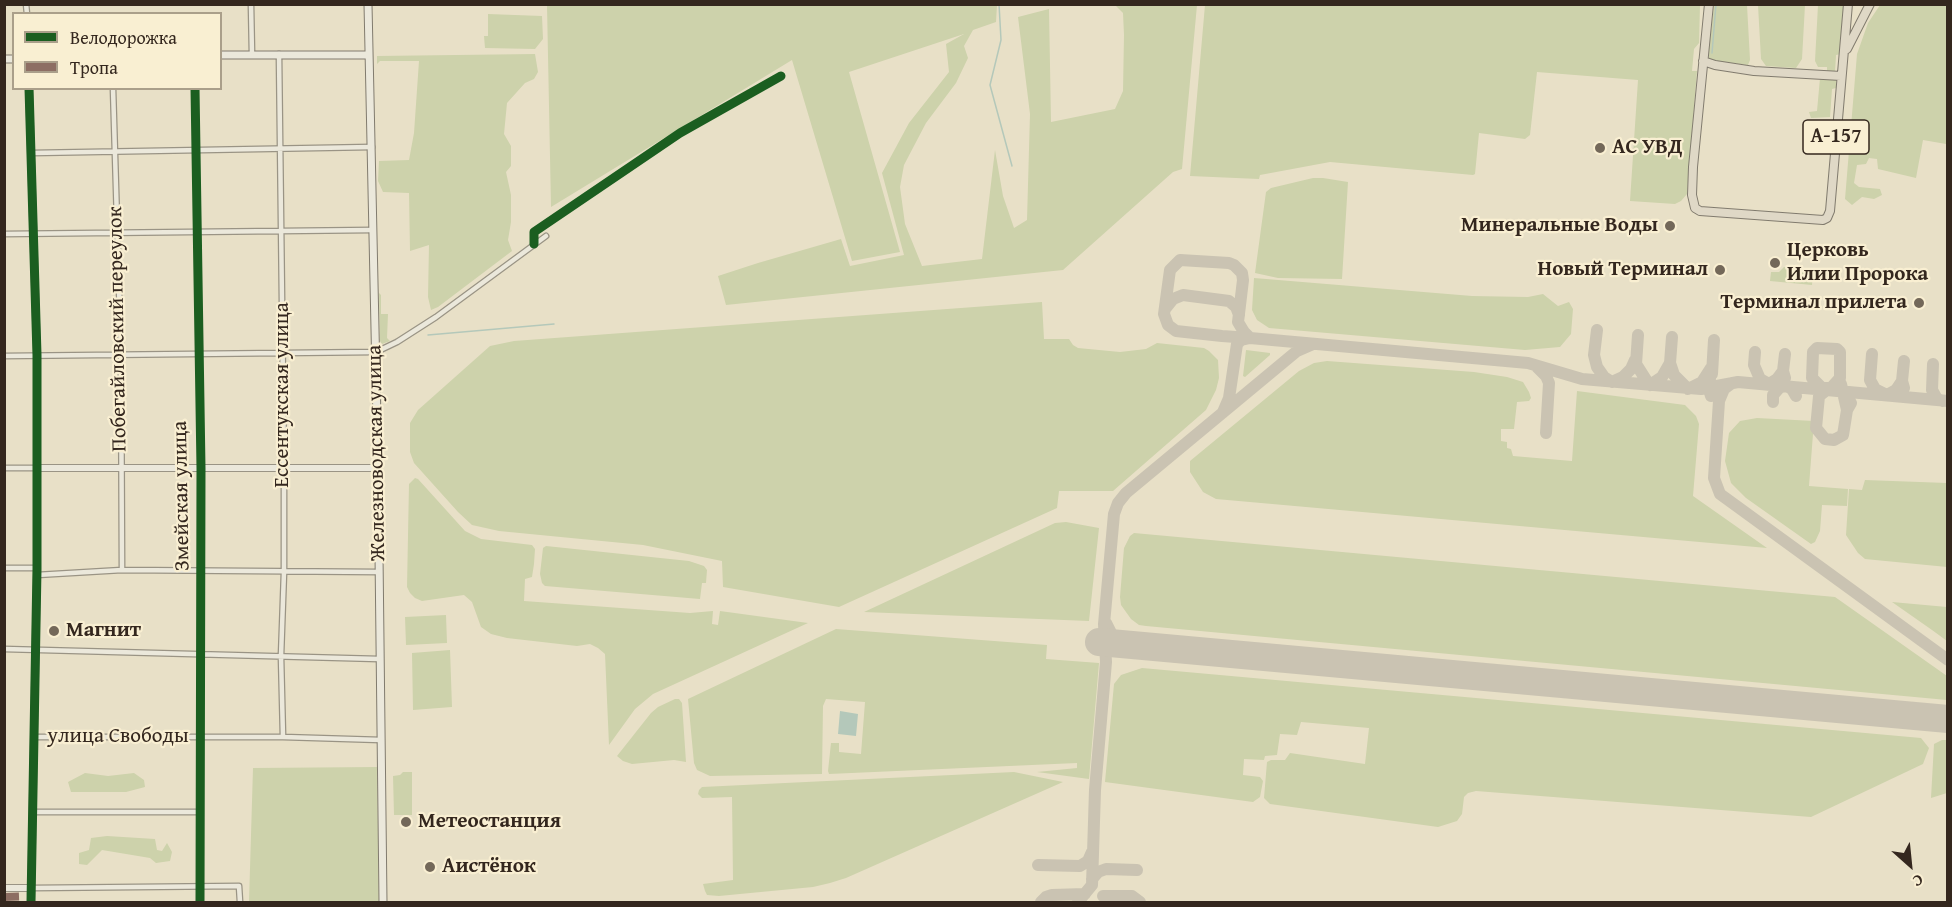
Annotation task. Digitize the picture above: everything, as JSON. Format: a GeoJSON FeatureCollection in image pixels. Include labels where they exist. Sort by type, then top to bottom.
{"type":"FeatureCollection","features":[{"type":"Feature","properties":{"kind":"main road","name":"Железноводская улица"},"geometry":{"type":"LineString","coordinates":[[368,4],[378,468],[383,903]]}},
{"type":"Feature","properties":{"kind":"main road"},"geometry":{"type":"LineString","coordinates":[[1704,4],[1707,24]]}},
{"type":"Feature","properties":{"kind":"main road","name":"А-157"},"geometry":{"type":"LineString","coordinates":[[1709,4],[1696,122],[1692,186],[1693,203],[1696,209],[1823,220],[1827,218],[1830,211],[1848,4]]}},
{"type":"Feature","properties":{"kind":"main road"},"geometry":{"type":"LineString","coordinates":[[1844,56],[1870,4]]}},
{"type":"Feature","properties":{"kind":"main road"},"geometry":{"type":"LineString","coordinates":[[222,55],[369,55]]}},
{"type":"Feature","properties":{"kind":"main road"},"geometry":{"type":"LineString","coordinates":[[1703,61],[1754,71],[1841,76]]}},
{"type":"Feature","properties":{"kind":"street"},"geometry":{"type":"LineString","coordinates":[[250,4],[252,55]]}},
{"type":"Feature","properties":{"kind":"street","name":"Ессентукская улица"},"geometry":{"type":"LineString","coordinates":[[279,54],[282,149],[284,468],[281,656],[283,736]]}},
{"type":"Feature","properties":{"kind":"street"},"geometry":{"type":"LineString","coordinates":[[534,244],[534,232],[680,133],[781,76]]}},
{"type":"Feature","properties":{"kind":"street"},"geometry":{"type":"LineString","coordinates":[[29,90],[37,355],[37,571],[31,903]]}},
{"type":"Feature","properties":{"kind":"street","name":"Побегайловский переулок"},"geometry":{"type":"LineString","coordinates":[[113,90],[121,354],[122,570]]}},
{"type":"Feature","properties":{"kind":"street","name":"Змейская улица"},"geometry":{"type":"LineString","coordinates":[[195,90],[201,468],[200,903]]}},
{"type":"Feature","properties":{"kind":"street"},"geometry":{"type":"LineString","coordinates":[[32,153],[372,147]]}},
{"type":"Feature","properties":{"kind":"street"},"geometry":{"type":"LineString","coordinates":[[4,234],[374,230]]}},
{"type":"Feature","properties":{"kind":"street"},"geometry":{"type":"LineString","coordinates":[[4,356],[376,352],[397,342],[436,317],[546,236]]}},
{"type":"Feature","properties":{"kind":"street"},"geometry":{"type":"LineString","coordinates":[[4,468],[378,468]]}},
{"type":"Feature","properties":{"kind":"street"},"geometry":{"type":"LineString","coordinates":[[4,568],[37,571],[379,572]]}},
{"type":"Feature","properties":{"kind":"street"},"geometry":{"type":"LineString","coordinates":[[4,649],[379,658]]}},
{"type":"Feature","properties":{"kind":"street","name":"улица Свободы"},"geometry":{"type":"LineString","coordinates":[[35,737],[283,736],[381,740]]}},
{"type":"Feature","properties":{"kind":"street"},"geometry":{"type":"LineString","coordinates":[[34,812],[200,812]]}},
{"type":"Feature","properties":{"kind":"street"},"geometry":{"type":"LineString","coordinates":[[4,888],[239,886],[240,903]]}},
{"type":"Feature","properties":{"kind":"green space"},"geometry":{"type":"Polygon","coordinates":[[[547,5],[997,5],[996,22],[973,30],[964,46],[968,58],[956,83],[926,123],[904,165],[900,187],[905,224],[922,266],[982,259],[995,150],[1003,196],[1014,228],[1027,220],[1030,114],[1018,17],[1049,9],[1051,122],[1115,109],[1123,91],[1124,35],[1123,13],[1115,5],[1197,5],[1182,169],[1173,172],[1063,270],[726,305],[718,276],[841,239],[850,266],[904,255],[882,173],[909,123],[949,72],[946,44],[964,34],[849,72],[900,252],[852,261],[792,60],[551,207],[547,5]]]}},
{"type":"Feature","properties":{"kind":"green space"},"geometry":{"type":"Polygon","coordinates":[[[1205,5],[1700,5],[1699,43],[1694,49],[1692,71],[1697,71],[1687,194],[1675,204],[1630,201],[1638,80],[1537,72],[1530,135],[1525,139],[1479,133],[1475,174],[1473,175],[1330,162],[1260,175],[1259,179],[1190,176],[1205,5]]]}},
{"type":"Feature","properties":{"kind":"green space"},"geometry":{"type":"Polygon","coordinates":[[[1714,5],[1747,5],[1750,60],[1748,65],[1712,61],[1708,57],[1714,5]]]}},
{"type":"Feature","properties":{"kind":"green space"},"geometry":{"type":"Polygon","coordinates":[[[1758,5],[1805,5],[1802,59],[1796,68],[1766,66],[1761,59],[1758,5]]]}},
{"type":"Feature","properties":{"kind":"green space"},"geometry":{"type":"Polygon","coordinates":[[[1818,5],[1845,5],[1841,54],[1836,55],[1835,73],[1827,72],[1827,67],[1818,67],[1815,61],[1818,5]]]}},
{"type":"Feature","properties":{"kind":"green space"},"geometry":{"type":"Polygon","coordinates":[[[1880,5],[1947,5],[1946,144],[1923,140],[1916,178],[1878,169],[1877,159],[1869,158],[1866,164],[1857,165],[1854,183],[1859,187],[1880,189],[1882,195],[1874,199],[1862,197],[1852,205],[1845,199],[1857,54],[1868,23],[1880,5]]]}},
{"type":"Feature","properties":{"kind":"green space"},"geometry":{"type":"Polygon","coordinates":[[[488,14],[542,16],[543,39],[535,49],[485,48],[484,36],[488,36],[488,14]]]}},
{"type":"Feature","properties":{"kind":"green space"},"geometry":{"type":"Polygon","coordinates":[[[535,54],[538,72],[534,79],[525,83],[507,103],[504,134],[511,146],[511,166],[506,172],[511,195],[508,240],[512,251],[431,310],[428,297],[429,245],[410,251],[409,193],[383,192],[378,181],[379,161],[409,160],[414,133],[419,61],[380,61],[377,64],[377,56],[535,54]]]}},
{"type":"Feature","properties":{"kind":"green space"},"geometry":{"type":"Polygon","coordinates":[[[1820,78],[1836,79],[1836,88],[1832,89],[1830,117],[1811,118],[1809,112],[1817,111],[1820,78]]]}},
{"type":"Feature","properties":{"kind":"green space"},"geometry":{"type":"Polygon","coordinates":[[[1313,178],[1348,182],[1342,279],[1278,278],[1255,273],[1266,192],[1271,188],[1313,178]]]}},
{"type":"Feature","properties":{"kind":"green space"},"geometry":{"type":"Polygon","coordinates":[[[1784,267],[1793,268],[1793,271],[1813,273],[1812,285],[1770,281],[1771,272],[1779,272],[1784,267]]]}},
{"type":"Feature","properties":{"kind":"green space"},"geometry":{"type":"Polygon","coordinates":[[[1254,278],[1472,296],[1528,297],[1543,294],[1558,306],[1569,302],[1573,309],[1571,334],[1560,347],[1525,350],[1269,328],[1257,320],[1252,310],[1254,278]]]}},
{"type":"Feature","properties":{"kind":"green space"},"geometry":{"type":"Polygon","coordinates":[[[379,293],[381,295],[381,314],[388,314],[387,338],[390,341],[382,344],[380,341],[379,293]]]}},
{"type":"Feature","properties":{"kind":"green space"},"geometry":{"type":"Polygon","coordinates":[[[1042,302],[1044,339],[1069,339],[1078,348],[1120,352],[1146,349],[1157,343],[1204,348],[1209,351],[1218,360],[1219,378],[1206,410],[1113,491],[1059,491],[1057,508],[839,607],[723,587],[722,561],[643,545],[499,531],[472,525],[414,463],[410,452],[410,423],[418,410],[490,346],[514,341],[1042,302]]]}},
{"type":"Feature","properties":{"kind":"green space"},"geometry":{"type":"Polygon","coordinates":[[[1246,350],[1270,353],[1270,355],[1245,377],[1243,376],[1246,350]]]}},
{"type":"Feature","properties":{"kind":"green space"},"geometry":{"type":"Polygon","coordinates":[[[1327,361],[1474,372],[1523,382],[1531,398],[1529,401],[1517,402],[1514,429],[1501,429],[1501,441],[1507,442],[1507,448],[1511,449],[1513,456],[1572,461],[1577,391],[1685,405],[1696,416],[1699,424],[1693,496],[1767,548],[1216,499],[1203,492],[1190,472],[1190,461],[1299,371],[1314,363],[1327,361]]]}},
{"type":"Feature","properties":{"kind":"green space"},"geometry":{"type":"Polygon","coordinates":[[[1757,418],[1814,421],[1809,486],[1848,489],[1847,506],[1822,505],[1820,531],[1815,542],[1811,544],[1746,498],[1731,483],[1725,461],[1729,433],[1740,421],[1757,418]]]}},
{"type":"Feature","properties":{"kind":"green space"},"geometry":{"type":"Polygon","coordinates":[[[415,478],[465,531],[481,539],[532,545],[535,549],[534,564],[532,577],[525,579],[524,601],[690,613],[713,611],[712,624],[718,625],[720,611],[808,623],[653,694],[635,709],[609,745],[605,654],[598,648],[590,644],[577,646],[491,634],[481,627],[472,602],[464,595],[422,601],[410,593],[407,587],[409,484],[415,478]]]}},
{"type":"Feature","properties":{"kind":"green space"},"geometry":{"type":"Polygon","coordinates":[[[1865,480],[1947,483],[1947,567],[1865,559],[1858,553],[1846,535],[1849,489],[1862,490],[1865,480]]]}},
{"type":"Feature","properties":{"kind":"green space"},"geometry":{"type":"Polygon","coordinates":[[[1066,522],[1099,528],[1089,621],[864,612],[1055,523],[1066,522]]]}},
{"type":"Feature","properties":{"kind":"green space"},"geometry":{"type":"Polygon","coordinates":[[[1134,533],[1835,597],[1947,676],[1947,700],[1139,625],[1131,619],[1121,605],[1120,597],[1124,548],[1134,533]]]}},
{"type":"Feature","properties":{"kind":"green space"},"geometry":{"type":"Polygon","coordinates":[[[546,546],[689,561],[704,566],[707,570],[706,583],[702,583],[700,599],[545,586],[540,574],[543,548],[546,546]]]}},
{"type":"Feature","properties":{"kind":"green space"},"geometry":{"type":"Polygon","coordinates":[[[1892,602],[1947,607],[1947,641],[1932,630],[1892,602]]]}},
{"type":"Feature","properties":{"kind":"green space"},"geometry":{"type":"Polygon","coordinates":[[[446,615],[447,643],[406,645],[405,617],[446,615]]]}},
{"type":"Feature","properties":{"kind":"green space"},"geometry":{"type":"Polygon","coordinates":[[[836,629],[1047,645],[1046,659],[1099,663],[1089,779],[1037,772],[1077,768],[1077,763],[829,774],[831,743],[839,743],[839,752],[861,754],[865,702],[826,699],[823,706],[822,774],[710,776],[697,770],[694,763],[688,699],[836,629]]]}},
{"type":"Feature","properties":{"kind":"green space"},"geometry":{"type":"Polygon","coordinates":[[[450,650],[452,707],[413,710],[412,653],[450,650]]]}},
{"type":"Feature","properties":{"kind":"green space"},"geometry":{"type":"Polygon","coordinates":[[[1142,668],[1921,738],[1929,748],[1923,764],[1811,817],[1476,791],[1464,797],[1462,814],[1457,821],[1438,827],[1270,804],[1264,798],[1267,762],[1285,760],[1290,753],[1365,764],[1369,728],[1301,722],[1297,735],[1280,734],[1277,755],[1265,756],[1264,760],[1244,759],[1243,775],[1260,777],[1263,781],[1260,797],[1253,802],[1105,782],[1114,684],[1121,675],[1142,668]]]}},
{"type":"Feature","properties":{"kind":"green space"},"geometry":{"type":"Polygon","coordinates":[[[679,699],[682,703],[686,762],[674,760],[632,764],[617,756],[651,713],[679,699]]]}},
{"type":"Feature","properties":{"kind":"green space"},"geometry":{"type":"Polygon","coordinates":[[[1947,740],[1947,793],[1931,798],[1934,744],[1947,740]]]}},
{"type":"Feature","properties":{"kind":"green space"},"geometry":{"type":"Polygon","coordinates":[[[377,767],[379,902],[249,902],[253,768],[377,767]]]}},
{"type":"Feature","properties":{"kind":"green space"},"geometry":{"type":"Polygon","coordinates":[[[403,772],[412,772],[412,815],[394,815],[393,776],[403,772]]]}},
{"type":"Feature","properties":{"kind":"green space"},"geometry":{"type":"Polygon","coordinates":[[[1014,772],[1063,782],[830,883],[813,887],[719,896],[707,895],[705,891],[703,884],[733,880],[732,797],[702,798],[698,794],[702,787],[1014,772]]]}},
{"type":"Feature","properties":{"kind":"green space"},"geometry":{"type":"Polygon","coordinates":[[[85,773],[108,776],[134,773],[144,780],[145,787],[126,792],[71,792],[68,782],[85,773]]]}},
{"type":"Feature","properties":{"kind":"green space"},"geometry":{"type":"Polygon","coordinates":[[[107,836],[155,839],[157,850],[162,851],[167,843],[172,852],[170,861],[156,863],[150,858],[102,850],[87,865],[79,864],[79,853],[89,850],[91,838],[107,836]]]}},
{"type":"Feature","properties":{"kind":"shaded area"},"geometry":{"type":"Polygon","coordinates":[[[840,711],[858,714],[856,736],[838,734],[840,711]]]}},
{"type":"Feature","properties":{"kind":"waterway"},"geometry":{"type":"LineString","coordinates":[[999,4],[1001,40],[990,85],[1012,166]]}},
{"type":"Feature","properties":{"kind":"waterway"},"geometry":{"type":"LineString","coordinates":[[1712,53],[1716,4]]}},
{"type":"Feature","properties":{"kind":"waterway"},"geometry":{"type":"LineString","coordinates":[[428,335],[554,324]]}},
{"type":"Feature","properties":{"kind":"taxiway"},"geometry":{"type":"LineString","coordinates":[[1223,412],[1229,398],[1237,344],[1241,340],[1250,338],[1238,322],[1242,273],[1229,263],[1180,260],[1170,270],[1164,314],[1168,325],[1176,331],[1222,336],[1250,338],[1528,363],[1582,379],[1701,389],[1738,382],[1948,401]]}},
{"type":"Feature","properties":{"kind":"taxiway"},"geometry":{"type":"LineString","coordinates":[[1165,309],[1173,299],[1183,295],[1229,301],[1236,307],[1239,315]]}},
{"type":"Feature","properties":{"kind":"taxiway"},"geometry":{"type":"LineString","coordinates":[[1597,330],[1594,355],[1597,367],[1604,377],[1612,382],[1623,377],[1631,369],[1635,360]]}},
{"type":"Feature","properties":{"kind":"taxiway"},"geometry":{"type":"LineString","coordinates":[[1638,335],[1636,364],[1650,385],[1662,377],[1670,363]]}},
{"type":"Feature","properties":{"kind":"taxiway"},"geometry":{"type":"LineString","coordinates":[[1672,337],[1670,363],[1674,375],[1688,389],[1702,382],[1711,368],[1709,389],[1711,396]]}},
{"type":"Feature","properties":{"kind":"taxiway"},"geometry":{"type":"LineString","coordinates":[[1712,374],[1714,340]]}},
{"type":"Feature","properties":{"kind":"taxiway"},"geometry":{"type":"LineString","coordinates":[[1078,902],[1092,885],[1095,790],[1106,662],[1104,624],[1114,514],[1118,503],[1126,493],[1297,351],[1313,344]]}},
{"type":"Feature","properties":{"kind":"taxiway"},"geometry":{"type":"LineString","coordinates":[[1817,348],[1837,349],[1840,352],[1840,378],[1831,388],[1822,388],[1812,378],[1813,352],[1817,348]]}},
{"type":"Feature","properties":{"kind":"taxiway"},"geometry":{"type":"LineString","coordinates":[[1755,352],[1754,365],[1760,379],[1769,384],[1783,371]]}},
{"type":"Feature","properties":{"kind":"taxiway"},"geometry":{"type":"LineString","coordinates":[[1785,354],[1783,371],[1785,378]]}},
{"type":"Feature","properties":{"kind":"taxiway"},"geometry":{"type":"LineString","coordinates":[[1872,354],[1870,380],[1875,389],[1887,395],[1896,390],[1902,381]]}},
{"type":"Feature","properties":{"kind":"taxiway"},"geometry":{"type":"LineString","coordinates":[[1904,361],[1902,381],[1904,388]]}},
{"type":"Feature","properties":{"kind":"taxiway"},"geometry":{"type":"LineString","coordinates":[[1933,364],[1932,390],[1937,399],[1943,401]]}},
{"type":"Feature","properties":{"kind":"taxiway"},"geometry":{"type":"LineString","coordinates":[[1537,367],[1549,383],[1546,433]]}},
{"type":"Feature","properties":{"kind":"taxiway"},"geometry":{"type":"LineString","coordinates":[[1732,383],[1724,389],[1719,401],[1714,478],[1720,494],[1948,660]]}},
{"type":"Feature","properties":{"kind":"taxiway"},"geometry":{"type":"LineString","coordinates":[[1841,384],[1847,410]]}},
{"type":"Feature","properties":{"kind":"taxiway"},"geometry":{"type":"LineString","coordinates":[[1773,402],[1773,395],[1780,387],[1787,386],[1796,396]]}},
{"type":"Feature","properties":{"kind":"taxiway"},"geometry":{"type":"LineString","coordinates":[[1825,439],[1816,428],[1819,396],[1828,389]]}},
{"type":"Feature","properties":{"kind":"taxiway"},"geometry":{"type":"LineString","coordinates":[[1825,439],[1834,440],[1843,435],[1847,410],[1851,403]]}},
{"type":"Feature","properties":{"kind":"taxiway"},"geometry":{"type":"LineString","coordinates":[[1106,623],[1112,635],[1128,645]]}},
{"type":"Feature","properties":{"kind":"taxiway"},"geometry":{"type":"LineString","coordinates":[[1038,865],[1080,866],[1088,861],[1092,852]]}},
{"type":"Feature","properties":{"kind":"taxiway"},"geometry":{"type":"LineString","coordinates":[[1092,879],[1098,872],[1106,869],[1137,870]]}},
{"type":"Feature","properties":{"kind":"taxiway"},"geometry":{"type":"LineString","coordinates":[[1041,902],[1052,895],[1085,894]]}},
{"type":"Feature","properties":{"kind":"taxiway"},"geometry":{"type":"LineString","coordinates":[[1103,896],[1132,896],[1140,902]]}},
{"type":"Feature","properties":{"kind":"runway"},"geometry":{"type":"LineString","coordinates":[[1099,642],[1948,719]]}},
{"type":"Feature","properties":{"kind":"marked path"},"geometry":{"type":"LineString","coordinates":[[4,897],[31,896]]}},
{"type":"Feature","properties":{"kind":"cycle path"},"geometry":{"type":"LineString","coordinates":[[534,244],[534,232],[680,133],[781,76]]}},
{"type":"Feature","properties":{"kind":"cycle path"},"geometry":{"type":"LineString","coordinates":[[29,90],[37,355],[37,569],[31,902]]}},
{"type":"Feature","properties":{"kind":"cycle path"},"geometry":{"type":"LineString","coordinates":[[195,90],[201,468],[200,902]]}},
{"type":"Feature","properties":{"kind":"place","name":"АС УВД"},"geometry":{"type":"Point","coordinates":[1600,148]}},
{"type":"Feature","properties":{"kind":"place","name":"Минеральные Воды"},"geometry":{"type":"Point","coordinates":[1670,226]}},
{"type":"Feature","properties":{"kind":"place","name":"Церковь Илии Пророка"},"geometry":{"type":"Point","coordinates":[1775,263]}},
{"type":"Feature","properties":{"kind":"place","name":"Новый Терминал"},"geometry":{"type":"Point","coordinates":[1720,270]}},
{"type":"Feature","properties":{"kind":"place","name":"Терминал прилета"},"geometry":{"type":"Point","coordinates":[1919,303]}},
{"type":"Feature","properties":{"kind":"place","name":"Магнит"},"geometry":{"type":"Point","coordinates":[54,631]}},
{"type":"Feature","properties":{"kind":"place","name":"Метеостанция"},"geometry":{"type":"Point","coordinates":[406,822]}},
{"type":"Feature","properties":{"kind":"place","name":"Аистёнок"},"geometry":{"type":"Point","coordinates":[430,867]}}]}
